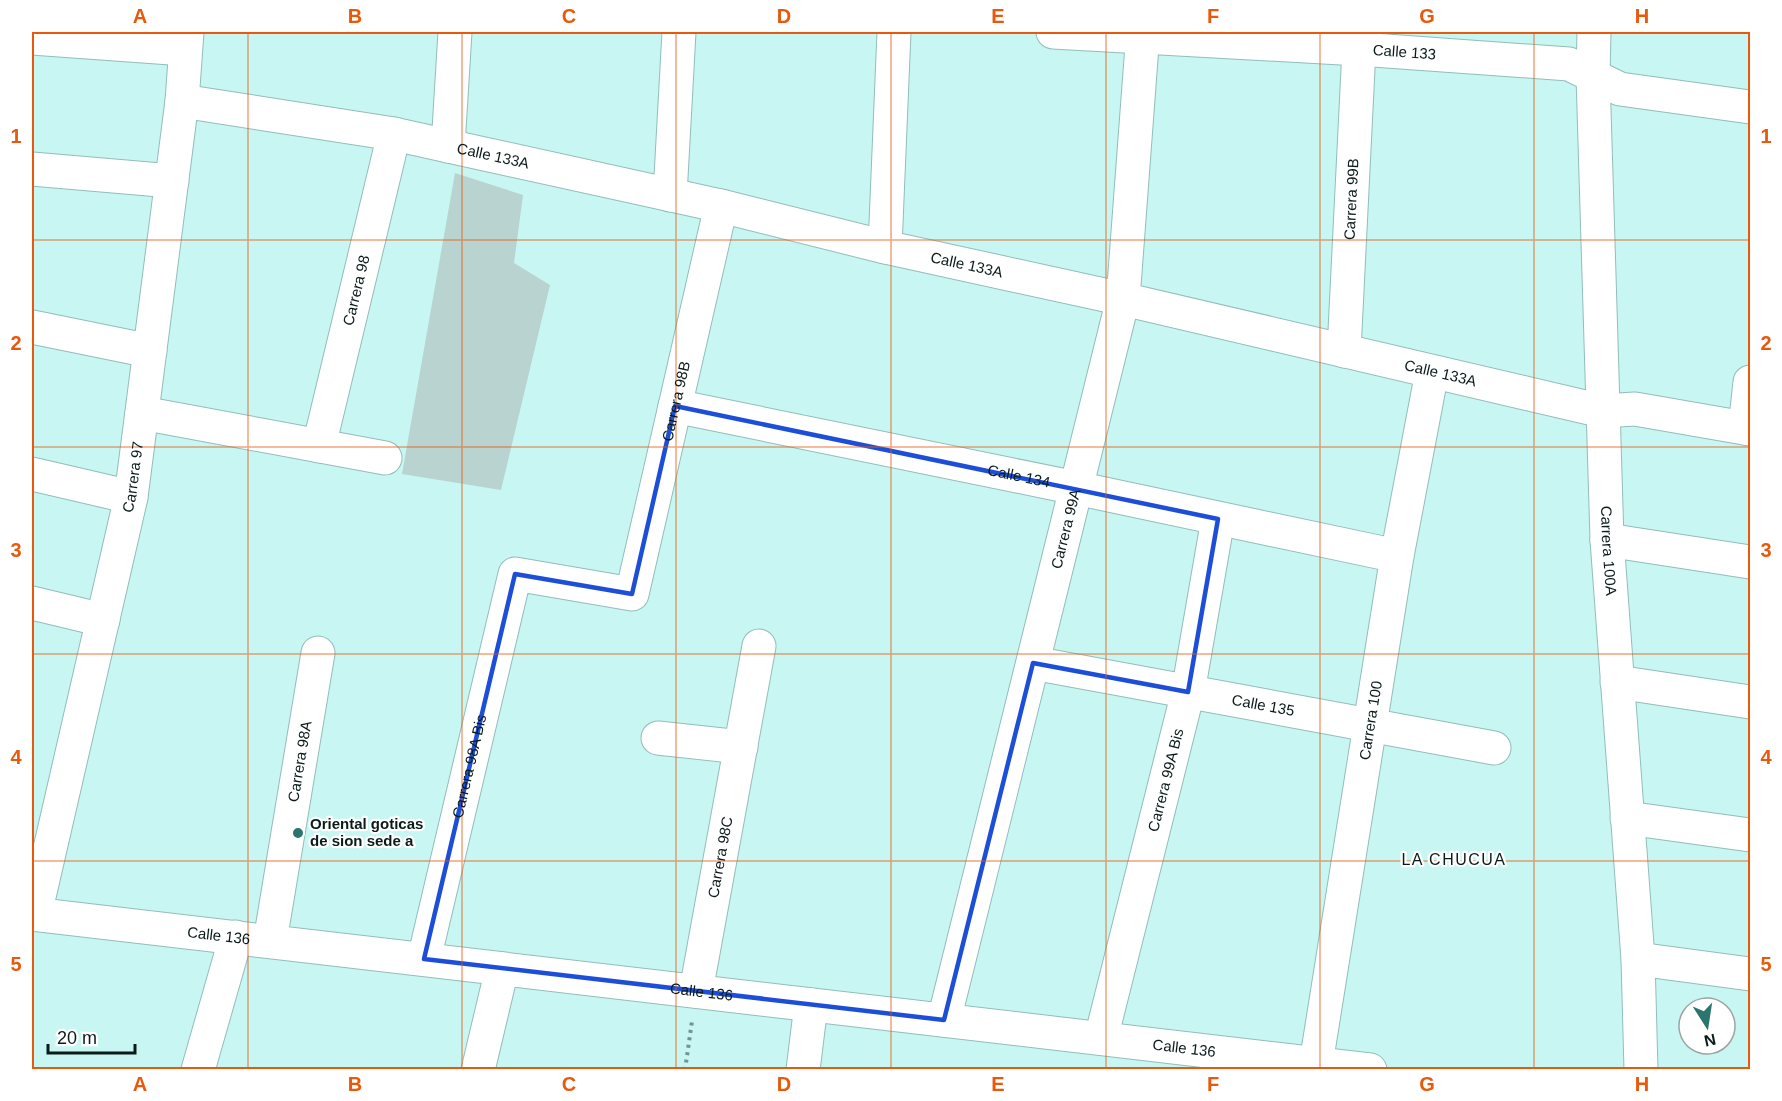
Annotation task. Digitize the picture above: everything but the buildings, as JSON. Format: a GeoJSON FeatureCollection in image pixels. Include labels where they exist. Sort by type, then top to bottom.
{"type":"FeatureCollection","features":[{"type":"Feature","properties":{"kind":"street"},"geometry":{"type":"LineString","coordinates":[[448,146],[455,32]]}},
{"type":"Feature","properties":{"kind":"street"},"geometry":{"type":"LineString","coordinates":[[670,195],[679,32]]}},
{"type":"Feature","properties":{"kind":"street"},"geometry":{"type":"LineString","coordinates":[[885,247],[894,32]]}},
{"type":"Feature","properties":{"kind":"street","name":"Calle 133"},"geometry":{"type":"LineString","coordinates":[[1053,32],[1143,34],[1569,64],[1620,89],[1750,107]]}},
{"type":"Feature","properties":{"kind":"street","name":"Carrera 100A"},"geometry":{"type":"LineString","coordinates":[[1594,32],[1593,76],[1607,540],[1638,959],[1641,1070]]}},
{"type":"Feature","properties":{"kind":"street","name":"Carrera 99A"},"geometry":{"type":"LineString","coordinates":[[944,1020],[1123,299],[1143,34]]}},
{"type":"Feature","properties":{"kind":"street"},"geometry":{"type":"LineString","coordinates":[[32,38],[186,40]]}},
{"type":"Feature","properties":{"kind":"street","name":"Carrera 97"},"geometry":{"type":"LineString","coordinates":[[33,914],[131,497],[182,101],[186,40]]}},
{"type":"Feature","properties":{"kind":"street","name":"Carrera 99B"},"geometry":{"type":"LineString","coordinates":[[1344,351],[1359,48]]}},
{"type":"Feature","properties":{"kind":"street","name":"Calle 133A"},"geometry":{"type":"LineString","coordinates":[[182,101],[394,134],[721,206],[885,247],[1123,299],[1602,411],[1635,409],[1748,429]]}},
{"type":"Feature","properties":{"kind":"street","name":"Carrera 98"},"geometry":{"type":"LineString","coordinates":[[319,446],[394,134]]}},
{"type":"Feature","properties":{"kind":"street"},"geometry":{"type":"LineString","coordinates":[[32,169],[172,181]]}},
{"type":"Feature","properties":{"kind":"street","name":"Carrera 98B"},"geometry":{"type":"LineString","coordinates":[[515,574],[632,594],[721,206]]}},
{"type":"Feature","properties":{"kind":"street"},"geometry":{"type":"LineString","coordinates":[[32,327],[150,351]]}},
{"type":"Feature","properties":{"kind":"street","name":"Carrera 100"},"geometry":{"type":"LineString","coordinates":[[1315,1066],[1397,556],[1432,372]]}},
{"type":"Feature","properties":{"kind":"street"},"geometry":{"type":"LineString","coordinates":[[1748,429],[1750,382]]}},
{"type":"Feature","properties":{"kind":"street","name":"Calle 134"},"geometry":{"type":"LineString","coordinates":[[675,406],[1397,556]]}},
{"type":"Feature","properties":{"kind":"street"},"geometry":{"type":"LineString","coordinates":[[142,413],[385,458]]}},
{"type":"Feature","properties":{"kind":"street"},"geometry":{"type":"LineString","coordinates":[[32,474],[131,497]]}},
{"type":"Feature","properties":{"kind":"street","name":"Carrera 99A Bis"},"geometry":{"type":"LineString","coordinates":[[1101,1038],[1188,692],[1218,519]]}},
{"type":"Feature","properties":{"kind":"street"},"geometry":{"type":"LineString","coordinates":[[1607,540],[1750,562]]}},
{"type":"Feature","properties":{"kind":"street","name":"Carrera 98A Bis"},"geometry":{"type":"LineString","coordinates":[[424,959],[515,574]]}},
{"type":"Feature","properties":{"kind":"street"},"geometry":{"type":"LineString","coordinates":[[32,603],[103,620]]}},
{"type":"Feature","properties":{"kind":"street","name":"Carrera 98C"},"geometry":{"type":"LineString","coordinates":[[696,991],[759,646]]}},
{"type":"Feature","properties":{"kind":"street","name":"Carrera 98A"},"geometry":{"type":"LineString","coordinates":[[270,941],[318,653]]}},
{"type":"Feature","properties":{"kind":"street","name":"Calle 135"},"geometry":{"type":"LineString","coordinates":[[1033,663],[1494,748]]}},
{"type":"Feature","properties":{"kind":"street"},"geometry":{"type":"LineString","coordinates":[[1617,682],[1750,702]]}},
{"type":"Feature","properties":{"kind":"street"},"geometry":{"type":"LineString","coordinates":[[658,738],[741,747]]}},
{"type":"Feature","properties":{"kind":"street"},"geometry":{"type":"LineString","coordinates":[[1627,818],[1750,835]]}},
{"type":"Feature","properties":{"kind":"street","name":"Calle 136"},"geometry":{"type":"LineString","coordinates":[[33,914],[1101,1038],[1315,1066],[1370,1070]]}},
{"type":"Feature","properties":{"kind":"street"},"geometry":{"type":"LineString","coordinates":[[198,1070],[236,937]]}},
{"type":"Feature","properties":{"kind":"street"},"geometry":{"type":"LineString","coordinates":[[1638,959],[1750,974]]}},
{"type":"Feature","properties":{"kind":"street"},"geometry":{"type":"LineString","coordinates":[[478,1070],[502,969]]}},
{"type":"Feature","properties":{"kind":"street"},"geometry":{"type":"LineString","coordinates":[[803,1070],[811,1005]]}},
{"type":"Feature","properties":{"kind":"path"},"geometry":{"type":"LineString","coordinates":[[685,1070],[696,991]]}},
{"type":"Feature","properties":{"kind":"highlighted area"},"geometry":{"type":"Polygon","coordinates":[[[675,406],[1218,519],[1188,692],[1033,663],[944,1020],[424,959],[515,574],[632,594],[675,406]]]}},
{"type":"Feature","properties":{"kind":"shaded area"},"geometry":{"type":"Polygon","coordinates":[[[455,173],[523,195],[514,263],[550,285],[501,490],[402,474],[455,173]]]}},
{"type":"Feature","properties":{"kind":"place","name":"Oriental goticas de sion sede a"},"geometry":{"type":"Point","coordinates":[298,833]}},
{"type":"Feature","properties":{"kind":"district","name":"LA CHUCUA"},"geometry":{"type":"Point","coordinates":[1454,859]}}]}
